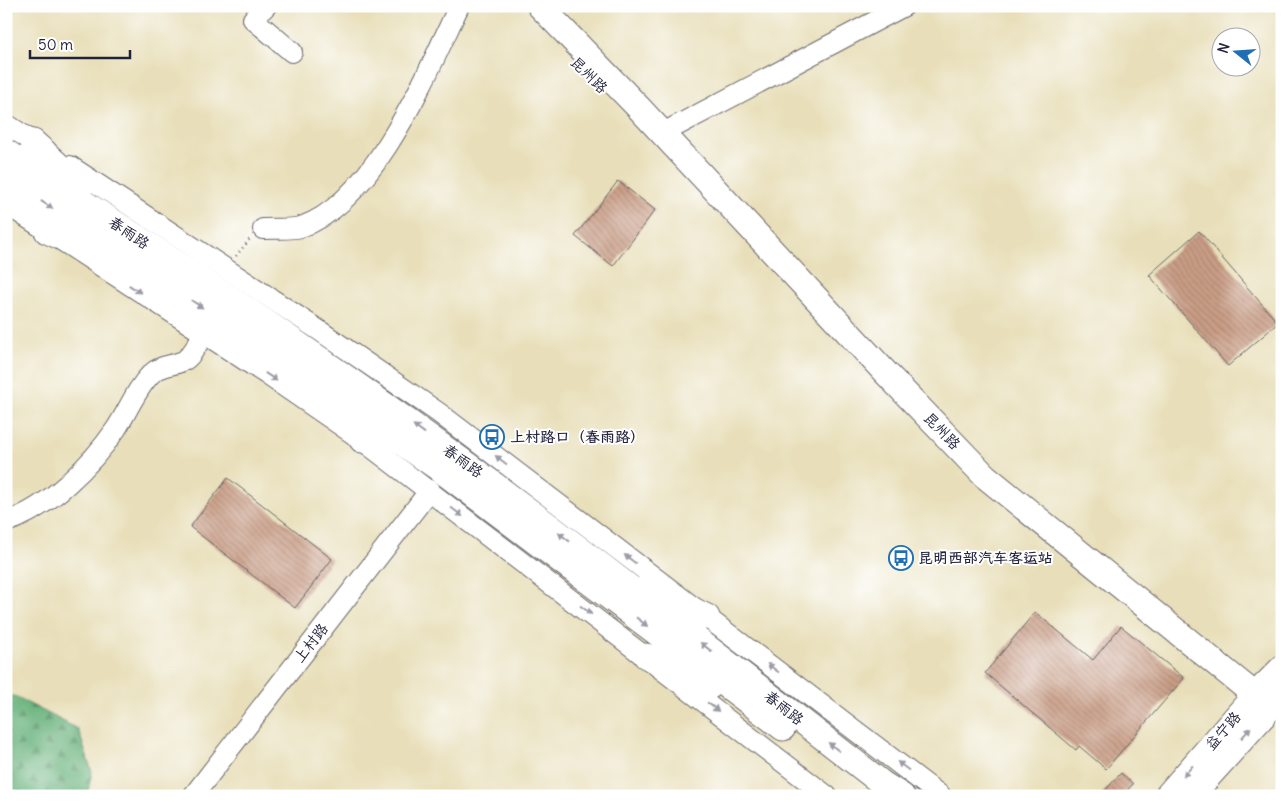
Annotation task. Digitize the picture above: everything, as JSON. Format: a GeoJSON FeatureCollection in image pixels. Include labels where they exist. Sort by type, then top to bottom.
{"type":"FeatureCollection","features":[{"type":"Feature","properties":{"kind":"main road","name":"昆州路"},"geometry":{"type":"LineString","coordinates":[[526,6],[567,53],[632,117],[661,134]]}},
{"type":"Feature","properties":{"kind":"main road","name":"昆州路"},"geometry":{"type":"LineString","coordinates":[[540,6],[639,108],[661,134],[985,476],[1272,704]]}},
{"type":"Feature","properties":{"kind":"main road"},"geometry":{"type":"LineString","coordinates":[[33,142],[136,237]]}},
{"type":"Feature","properties":{"kind":"main road","name":"春雨路"},"geometry":{"type":"LineString","coordinates":[[6,152],[339,372],[598,563],[883,784],[902,796]]}},
{"type":"Feature","properties":{"kind":"main road","name":"春雨路"},"geometry":{"type":"LineString","coordinates":[[6,178],[324,388],[525,532],[766,715],[869,796]]}},
{"type":"Feature","properties":{"kind":"main road"},"geometry":{"type":"LineString","coordinates":[[47,231],[167,284]]}},
{"type":"Feature","properties":{"kind":"main road"},"geometry":{"type":"LineString","coordinates":[[324,388],[362,440]]}},
{"type":"Feature","properties":{"kind":"main road"},"geometry":{"type":"LineString","coordinates":[[598,563],[707,617]]}},
{"type":"Feature","properties":{"kind":"main road"},"geometry":{"type":"LineString","coordinates":[[646,656],[766,715]]}},
{"type":"Feature","properties":{"kind":"main road","name":"益宁路"},"geometry":{"type":"LineString","coordinates":[[1191,796],[1272,704],[1282,668]]}},
{"type":"Feature","properties":{"kind":"main road","name":"益宁路"},"geometry":{"type":"LineString","coordinates":[[1167,796],[1272,704]]}},
{"type":"Feature","properties":{"kind":"street"},"geometry":{"type":"LineString","coordinates":[[266,6],[253,19],[292,52]]}},
{"type":"Feature","properties":{"kind":"street"},"geometry":{"type":"LineString","coordinates":[[263,229],[300,227],[337,207],[351,194],[394,136],[459,6]]}},
{"type":"Feature","properties":{"kind":"street"},"geometry":{"type":"LineString","coordinates":[[661,134],[904,6]]}},
{"type":"Feature","properties":{"kind":"street"},"geometry":{"type":"LineString","coordinates":[[6,124],[226,269],[439,413],[942,796]]}},
{"type":"Feature","properties":{"kind":"street"},"geometry":{"type":"LineString","coordinates":[[6,204],[266,374],[362,440],[430,490],[827,796]]}},
{"type":"Feature","properties":{"kind":"street"},"geometry":{"type":"LineString","coordinates":[[6,522],[16,519],[40,504],[89,463],[115,430],[139,388],[153,372],[166,365],[184,361],[204,334]]}},
{"type":"Feature","properties":{"kind":"street","name":"上村路"},"geometry":{"type":"LineString","coordinates":[[193,796],[430,490]]}},
{"type":"Feature","properties":{"kind":"path"},"geometry":{"type":"LineString","coordinates":[[226,269],[246,242],[263,229]]}},
{"type":"Feature","properties":{"kind":"green space"},"geometry":{"type":"Polygon","coordinates":[[[6,696],[14,696],[78,729],[92,772],[87,796],[6,796],[6,696]]]}},
{"type":"Feature","properties":{"kind":"building"},"geometry":{"type":"Polygon","coordinates":[[[618,181],[655,210],[613,266],[575,236],[618,181]]]}},
{"type":"Feature","properties":{"kind":"building"},"geometry":{"type":"Polygon","coordinates":[[[1199,231],[1278,323],[1228,366],[1149,275],[1199,231]]]}},
{"type":"Feature","properties":{"kind":"building"},"geometry":{"type":"Polygon","coordinates":[[[228,478],[332,559],[295,608],[190,527],[228,478]]]}},
{"type":"Feature","properties":{"kind":"building"},"geometry":{"type":"Polygon","coordinates":[[[1035,612],[1093,660],[1121,626],[1184,678],[1106,769],[1079,746],[1076,750],[985,673],[1035,612]]]}},
{"type":"Feature","properties":{"kind":"building"},"geometry":{"type":"Polygon","coordinates":[[[1121,773],[1133,784],[1122,796],[1100,796],[1121,773]]]}},
{"type":"Feature","properties":{"kind":"place","name":"上村路口（春雨路）"},"geometry":{"type":"Point","coordinates":[492,437]}},
{"type":"Feature","properties":{"kind":"place","name":"昆明西部汽车客运站"},"geometry":{"type":"Point","coordinates":[901,558]}}]}
